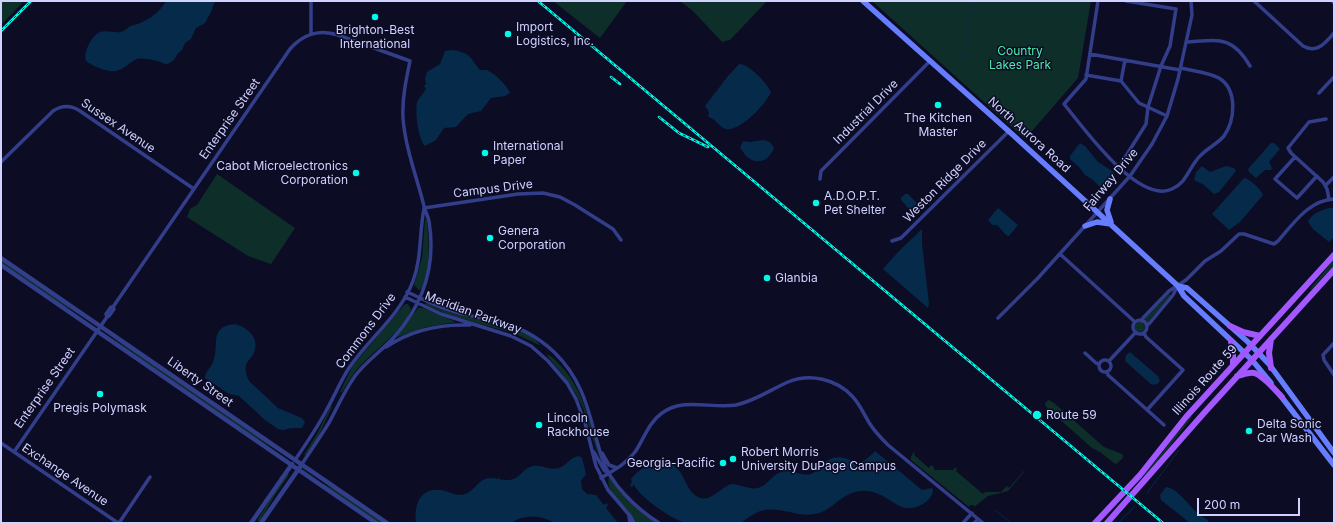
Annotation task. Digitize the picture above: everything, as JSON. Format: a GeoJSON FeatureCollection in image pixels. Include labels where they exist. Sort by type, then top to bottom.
{"type":"FeatureCollection","features":[{"type":"Feature","properties":{"kind":"main road","name":"North Aurora Road"},"geometry":{"type":"LineString","coordinates":[[863,1],[1112,224],[1178,286],[1184,296],[1252,360],[1267,377],[1334,465]]}},
{"type":"Feature","properties":{"kind":"main road"},"geometry":{"type":"LineString","coordinates":[[1085,226],[1097,222],[1112,224],[1107,210],[1110,199]]}},
{"type":"Feature","properties":{"kind":"main road","name":"Illinois Route 59"},"geometry":{"type":"LineString","coordinates":[[1095,523],[1140,475],[1186,417],[1334,255]]}},
{"type":"Feature","properties":{"kind":"main road","name":"Illinois Route 59"},"geometry":{"type":"LineString","coordinates":[[1107,523],[1237,376],[1334,270]]}},
{"type":"Feature","properties":{"kind":"main road","name":"North Aurora Road"},"geometry":{"type":"LineString","coordinates":[[1178,286],[1187,288],[1258,353],[1334,451]]}},
{"type":"Feature","properties":{"kind":"main road"},"geometry":{"type":"LineString","coordinates":[[1230,326],[1243,332],[1260,336]]}},
{"type":"Feature","properties":{"kind":"main road"},"geometry":{"type":"LineString","coordinates":[[1271,339],[1269,353],[1271,368]]}},
{"type":"Feature","properties":{"kind":"main road"},"geometry":{"type":"LineString","coordinates":[[1231,341],[1233,365]]}},
{"type":"Feature","properties":{"kind":"main road"},"geometry":{"type":"LineString","coordinates":[[1237,376],[1250,373],[1257,374],[1261,376],[1282,397]]}},
{"type":"Feature","properties":{"kind":"street"},"geometry":{"type":"LineString","coordinates":[[311,1],[311,34],[333,33],[410,61],[404,91],[403,118],[424,208]]}},
{"type":"Feature","properties":{"kind":"street"},"geometry":{"type":"LineString","coordinates":[[1090,54],[1212,75],[1225,83],[1232,105],[1231,120],[1227,130],[1218,142],[1199,157],[1183,182],[1172,190],[1158,192],[1149,189],[1130,176],[1108,158],[1064,104],[1086,79],[1098,1]]}},
{"type":"Feature","properties":{"kind":"street"},"geometry":{"type":"LineString","coordinates":[[1119,167],[1146,124],[1148,108],[1161,66],[1170,46],[1176,9],[1126,1]]}},
{"type":"Feature","properties":{"kind":"street","name":"Fairway Drive"},"geometry":{"type":"LineString","coordinates":[[998,318],[1060,254],[1110,199],[1130,176],[1152,144],[1167,116],[1176,90],[1192,15],[1192,1]]}},
{"type":"Feature","properties":{"kind":"street"},"geometry":{"type":"LineString","coordinates":[[1254,1],[1297,41],[1308,48],[1313,49],[1320,47],[1334,33]]}},
{"type":"Feature","properties":{"kind":"street","name":"Enterprise Street"},"geometry":{"type":"LineString","coordinates":[[14,452],[100,326],[114,309],[113,307],[290,49],[301,39],[311,34]]}},
{"type":"Feature","properties":{"kind":"street"},"geometry":{"type":"LineString","coordinates":[[1187,42],[1217,40],[1225,41],[1244,56],[1250,66]]}},
{"type":"Feature","properties":{"kind":"street"},"geometry":{"type":"LineString","coordinates":[[1121,81],[1125,60]]}},
{"type":"Feature","properties":{"kind":"street","name":"Industrial Drive"},"geometry":{"type":"LineString","coordinates":[[820,179],[821,171],[930,61]]}},
{"type":"Feature","properties":{"kind":"street"},"geometry":{"type":"LineString","coordinates":[[1086,75],[1121,81],[1139,103],[1167,116]]}},
{"type":"Feature","properties":{"kind":"street"},"geometry":{"type":"LineString","coordinates":[[1319,93],[1334,77]]}},
{"type":"Feature","properties":{"kind":"street","name":"Sussex Avenue"},"geometry":{"type":"LineString","coordinates":[[1,162],[55,109],[65,106],[73,107],[194,189]]}},
{"type":"Feature","properties":{"kind":"street"},"geometry":{"type":"LineString","coordinates":[[1326,119],[1309,122],[1289,145],[1288,150],[1326,185],[1329,199]]}},
{"type":"Feature","properties":{"kind":"street","name":"Weston Ridge Drive"},"geometry":{"type":"LineString","coordinates":[[892,241],[901,238],[1009,131]]}},
{"type":"Feature","properties":{"kind":"street"},"geometry":{"type":"LineString","coordinates":[[1295,156],[1275,179],[1297,198],[1317,176]]}},
{"type":"Feature","properties":{"kind":"street"},"geometry":{"type":"LineString","coordinates":[[1326,185],[1334,177]]}},
{"type":"Feature","properties":{"kind":"street","name":"Campus Drive"},"geometry":{"type":"LineString","coordinates":[[424,208],[518,194],[543,193],[560,197],[575,205],[613,229],[621,240]]}},
{"type":"Feature","properties":{"kind":"street"},"geometry":{"type":"LineString","coordinates":[[1142,321],[1143,318],[1169,291],[1178,286],[1202,264],[1221,251],[1239,234],[1244,234],[1272,244],[1276,243],[1308,208],[1329,199],[1334,199]]}},
{"type":"Feature","properties":{"kind":"street","name":"Commons Drive"},"geometry":{"type":"LineString","coordinates":[[251,523],[320,423],[348,370],[387,323],[408,292],[415,275],[419,259],[424,208]]}},
{"type":"Feature","properties":{"kind":"street","name":"Commons Drive"},"geometry":{"type":"LineString","coordinates":[[261,523],[323,433],[356,374],[395,335],[418,304],[428,275],[430,242],[429,219],[424,208]]}},
{"type":"Feature","properties":{"kind":"street"},"geometry":{"type":"LineString","coordinates":[[1060,254],[1135,322]]}},
{"type":"Feature","properties":{"kind":"street","name":"Liberty Street"},"geometry":{"type":"LineString","coordinates":[[1,258],[388,523]]}},
{"type":"Feature","properties":{"kind":"street","name":"Liberty Street"},"geometry":{"type":"LineString","coordinates":[[1,265],[376,523]]}},
{"type":"Feature","properties":{"kind":"street"},"geometry":{"type":"LineString","coordinates":[[1146,324],[1149,324],[1172,296],[1178,286]]}},
{"type":"Feature","properties":{"kind":"street","name":"Meridian Parkway"},"geometry":{"type":"LineString","coordinates":[[408,292],[448,310],[510,324],[527,332],[546,346],[567,367],[581,389],[602,458],[609,473],[621,489],[639,508],[659,523]]}},
{"type":"Feature","properties":{"kind":"street","name":"Meridian Parkway"},"geometry":{"type":"LineString","coordinates":[[404,297],[441,314],[480,327],[496,330],[518,339],[540,354],[555,368],[567,383],[580,406],[596,466],[601,478],[615,500],[634,523]]}},
{"type":"Feature","properties":{"kind":"street"},"geometry":{"type":"LineString","coordinates":[[1135,322],[1139,320],[1146,324]]}},
{"type":"Feature","properties":{"kind":"street"},"geometry":{"type":"LineString","coordinates":[[1135,322],[1133,328],[1136,332],[1140,334],[1144,333]]}},
{"type":"Feature","properties":{"kind":"street"},"geometry":{"type":"LineString","coordinates":[[1144,333],[1146,330],[1146,324]]}},
{"type":"Feature","properties":{"kind":"street"},"geometry":{"type":"LineString","coordinates":[[376,354],[399,340],[428,328],[459,325],[480,327]]}},
{"type":"Feature","properties":{"kind":"street"},"geometry":{"type":"LineString","coordinates":[[1110,361],[1136,332]]}},
{"type":"Feature","properties":{"kind":"street"},"geometry":{"type":"LineString","coordinates":[[1144,333],[1146,337],[1183,370],[1147,410]]}},
{"type":"Feature","properties":{"kind":"street"},"geometry":{"type":"LineString","coordinates":[[1334,343],[1323,355],[1324,360],[1334,375]]}},
{"type":"Feature","properties":{"kind":"street"},"geometry":{"type":"LineString","coordinates":[[1085,354],[1099,364]]}},
{"type":"Feature","properties":{"kind":"street"},"geometry":{"type":"LineString","coordinates":[[1099,364],[1104,360],[1110,361]]}},
{"type":"Feature","properties":{"kind":"street"},"geometry":{"type":"LineString","coordinates":[[1107,372],[1111,367],[1110,361]]}},
{"type":"Feature","properties":{"kind":"street"},"geometry":{"type":"LineString","coordinates":[[1099,364],[1101,371],[1107,372],[1108,375],[1164,425]]}},
{"type":"Feature","properties":{"kind":"street"},"geometry":{"type":"LineString","coordinates":[[601,478],[628,460],[653,421],[669,409],[688,404],[722,406],[736,405],[758,398],[795,380],[820,378],[834,383],[847,391],[885,442],[983,523]]}},
{"type":"Feature","properties":{"kind":"street","name":"Exchange Avenue"},"geometry":{"type":"LineString","coordinates":[[1,443],[118,523]]}},
{"type":"Feature","properties":{"kind":"street","name":"Meridian Parkway"},"geometry":{"type":"LineString","coordinates":[[600,450],[609,465],[617,468],[615,478],[621,489]]}},
{"type":"Feature","properties":{"kind":"street","name":"Meridian Parkway"},"geometry":{"type":"LineString","coordinates":[[593,451],[604,470],[609,473]]}},
{"type":"Feature","properties":{"kind":"street"},"geometry":{"type":"LineString","coordinates":[[118,523],[150,477]]}},
{"type":"Feature","properties":{"kind":"street"},"geometry":{"type":"LineString","coordinates":[[627,513],[630,523]]}},
{"type":"Feature","properties":{"kind":"street"},"geometry":{"type":"LineString","coordinates":[[963,523],[972,514]]}},
{"type":"Feature","properties":{"kind":"street"},"geometry":{"type":"LineString","coordinates":[[974,523],[978,518]]}},
{"type":"Feature","properties":{"kind":"green space"},"geometry":{"type":"Polygon","coordinates":[[[1,1],[24,1],[1,25],[1,1]]]}},
{"type":"Feature","properties":{"kind":"green space"},"geometry":{"type":"Polygon","coordinates":[[[553,1],[627,1],[600,38],[553,1]]]}},
{"type":"Feature","properties":{"kind":"green space"},"geometry":{"type":"Polygon","coordinates":[[[680,1],[767,1],[730,40],[722,42],[693,11],[680,1]]]}},
{"type":"Feature","properties":{"kind":"green space","name":"Country Lakes Park"},"geometry":{"type":"Polygon","coordinates":[[[872,1],[1091,1],[1078,78],[1025,139],[872,1]]]}},
{"type":"Feature","properties":{"kind":"green space"},"geometry":{"type":"Polygon","coordinates":[[[217,174],[295,228],[271,264],[248,256],[187,217],[190,209],[197,205],[217,174]]]}},
{"type":"Feature","properties":{"kind":"green space"},"geometry":{"type":"Polygon","coordinates":[[[425,219],[427,220],[429,255],[425,280],[422,288],[419,290],[414,285],[422,258],[425,219]]]}},
{"type":"Feature","properties":{"kind":"green space"},"geometry":{"type":"Polygon","coordinates":[[[1334,259],[1334,265],[1311,290],[1310,289],[1334,259]]]}},
{"type":"Feature","properties":{"kind":"green space"},"geometry":{"type":"Polygon","coordinates":[[[1,260],[91,322],[1,263],[1,260]]]}},
{"type":"Feature","properties":{"kind":"green space"},"geometry":{"type":"Polygon","coordinates":[[[1169,294],[1170,296],[1148,322],[1144,319],[1169,294]]]}},
{"type":"Feature","properties":{"kind":"green space"},"geometry":{"type":"Polygon","coordinates":[[[427,303],[452,313],[514,328],[534,338],[540,345],[514,333],[444,313],[425,304],[427,303]]]}},
{"type":"Feature","properties":{"kind":"green space"},"geometry":{"type":"Polygon","coordinates":[[[405,304],[408,304],[411,309],[403,324],[359,367],[342,392],[340,392],[353,365],[405,304]]]}},
{"type":"Feature","properties":{"kind":"green space"},"geometry":{"type":"Polygon","coordinates":[[[418,308],[423,308],[456,322],[426,327],[398,337],[397,336],[418,308]]]}},
{"type":"Feature","properties":{"kind":"green space"},"geometry":{"type":"Polygon","coordinates":[[[1138,322],[1142,322],[1144,323],[1144,331],[1138,332],[1135,329],[1135,325],[1138,322]]]}},
{"type":"Feature","properties":{"kind":"green space"},"geometry":{"type":"Polygon","coordinates":[[[107,335],[140,355],[288,457],[251,435],[107,335]]]}},
{"type":"Feature","properties":{"kind":"green space"},"geometry":{"type":"Polygon","coordinates":[[[547,354],[561,366],[577,390],[588,416],[600,456],[606,470],[596,448],[579,400],[572,387],[547,354]]]}},
{"type":"Feature","properties":{"kind":"green space"},"geometry":{"type":"Polygon","coordinates":[[[1049,400],[1104,447],[1122,454],[1122,459],[1116,464],[1092,448],[1048,409],[1045,405],[1049,400]]]}},
{"type":"Feature","properties":{"kind":"green space"},"geometry":{"type":"Polygon","coordinates":[[[331,406],[332,407],[319,435],[306,455],[304,455],[318,432],[331,406]]]}},
{"type":"Feature","properties":{"kind":"green space"},"geometry":{"type":"Polygon","coordinates":[[[1191,416],[1192,417],[1170,446],[1145,476],[1144,475],[1191,416]]]}},
{"type":"Feature","properties":{"kind":"green space"},"geometry":{"type":"Polygon","coordinates":[[[914,452],[914,455],[929,468],[931,465],[934,467],[934,470],[954,470],[954,468],[957,468],[956,471],[983,494],[985,492],[1001,492],[1007,486],[1009,488],[1023,472],[1021,469],[1024,472],[1008,491],[988,496],[974,507],[974,505],[970,505],[969,507],[911,460],[911,456],[914,452]]]}},
{"type":"Feature","properties":{"kind":"green space"},"geometry":{"type":"Polygon","coordinates":[[[303,470],[322,483],[340,492],[385,523],[379,523],[303,470]]]}},
{"type":"Feature","properties":{"kind":"green space"},"geometry":{"type":"Polygon","coordinates":[[[288,473],[289,475],[260,521],[258,521],[274,493],[288,473]]]}},
{"type":"Feature","properties":{"kind":"green space"},"geometry":{"type":"Polygon","coordinates":[[[609,476],[614,483],[657,523],[636,523],[629,511],[618,501],[610,490],[608,483],[609,476]]]}},
{"type":"Feature","properties":{"kind":"water"},"geometry":{"type":"Polygon","coordinates":[[[166,1],[215,1],[205,23],[196,28],[191,39],[185,43],[182,50],[178,53],[174,60],[168,64],[165,64],[150,59],[138,59],[119,70],[113,71],[101,69],[86,61],[85,58],[87,49],[97,34],[102,31],[121,32],[130,26],[147,20],[161,9],[166,1]]]}},
{"type":"Feature","properties":{"kind":"water"},"geometry":{"type":"Polygon","coordinates":[[[453,50],[467,54],[480,70],[489,71],[496,76],[510,93],[505,96],[491,98],[481,111],[468,114],[456,127],[444,128],[436,140],[425,146],[421,138],[418,125],[416,112],[417,102],[426,89],[424,86],[426,84],[425,78],[427,72],[440,64],[445,51],[453,50]]]}},
{"type":"Feature","properties":{"kind":"water"},"geometry":{"type":"Polygon","coordinates":[[[739,64],[752,70],[766,84],[771,92],[759,109],[745,122],[732,129],[726,129],[708,117],[709,112],[705,106],[739,64]]]}},
{"type":"Feature","properties":{"kind":"water"},"geometry":{"type":"Polygon","coordinates":[[[763,140],[770,142],[774,148],[769,156],[762,161],[754,161],[750,159],[740,148],[743,141],[750,142],[763,140]]]}},
{"type":"Feature","properties":{"kind":"water"},"geometry":{"type":"Polygon","coordinates":[[[1080,143],[1085,146],[1098,162],[1114,172],[1112,177],[1101,186],[1085,175],[1070,159],[1070,156],[1080,143]]]}},
{"type":"Feature","properties":{"kind":"water"},"geometry":{"type":"Polygon","coordinates":[[[1271,143],[1274,143],[1280,149],[1269,162],[1272,168],[1271,170],[1265,170],[1256,178],[1249,172],[1248,169],[1271,143]]]}},
{"type":"Feature","properties":{"kind":"water"},"geometry":{"type":"Polygon","coordinates":[[[1202,166],[1210,172],[1226,166],[1234,168],[1236,171],[1219,192],[1214,194],[1204,185],[1194,180],[1196,172],[1202,166]]]}},
{"type":"Feature","properties":{"kind":"water"},"geometry":{"type":"Polygon","coordinates":[[[1244,178],[1255,185],[1263,195],[1240,222],[1229,230],[1212,214],[1244,178]]]}},
{"type":"Feature","properties":{"kind":"water"},"geometry":{"type":"Polygon","coordinates":[[[905,194],[908,194],[917,203],[912,209],[908,208],[901,200],[905,194]]]}},
{"type":"Feature","properties":{"kind":"water"},"geometry":{"type":"Polygon","coordinates":[[[998,208],[1018,225],[1009,236],[1006,235],[997,225],[992,225],[988,220],[998,208]]]}},
{"type":"Feature","properties":{"kind":"water"},"geometry":{"type":"Polygon","coordinates":[[[1334,208],[1334,237],[1329,242],[1313,229],[1308,222],[1309,219],[1320,211],[1334,208]]]}},
{"type":"Feature","properties":{"kind":"water"},"geometry":{"type":"Polygon","coordinates":[[[922,229],[922,243],[929,304],[928,308],[883,269],[922,229]]]}},
{"type":"Feature","properties":{"kind":"water"},"geometry":{"type":"Polygon","coordinates":[[[235,324],[249,331],[255,339],[256,344],[253,355],[246,365],[249,381],[278,408],[302,418],[305,422],[302,428],[283,430],[278,429],[265,420],[239,396],[229,394],[205,378],[213,362],[216,337],[218,333],[221,329],[235,324]]]}},
{"type":"Feature","properties":{"kind":"water"},"geometry":{"type":"Polygon","coordinates":[[[1130,352],[1159,377],[1160,381],[1156,385],[1152,385],[1125,361],[1126,355],[1130,352]]]}},
{"type":"Feature","properties":{"kind":"water"},"geometry":{"type":"Polygon","coordinates":[[[875,451],[922,490],[932,488],[932,494],[928,500],[923,504],[909,508],[898,505],[876,493],[861,491],[844,497],[828,509],[819,513],[806,515],[778,510],[765,510],[755,513],[741,523],[687,523],[666,513],[643,496],[634,485],[631,487],[630,485],[632,482],[631,479],[642,469],[655,462],[662,461],[674,466],[680,472],[688,487],[694,494],[701,498],[709,498],[731,484],[758,488],[781,472],[788,471],[807,475],[817,471],[830,459],[840,457],[853,462],[862,462],[875,451]]]}},
{"type":"Feature","properties":{"kind":"water"},"geometry":{"type":"Polygon","coordinates":[[[579,456],[582,458],[586,474],[581,481],[582,489],[587,494],[596,495],[604,505],[607,503],[608,505],[606,508],[618,523],[555,523],[544,518],[527,517],[511,523],[416,523],[417,504],[423,495],[428,492],[441,490],[462,495],[469,492],[482,480],[491,478],[498,479],[499,476],[499,479],[511,480],[519,476],[524,470],[533,466],[556,469],[573,458],[579,456]]]}},
{"type":"Feature","properties":{"kind":"water"},"geometry":{"type":"Polygon","coordinates":[[[1166,487],[1179,494],[1209,523],[1190,523],[1161,500],[1160,495],[1166,487]]]}},
{"type":"Feature","properties":{"kind":"waterway"},"geometry":{"type":"LineString","coordinates":[[964,59],[972,1]]}},
{"type":"Feature","properties":{"kind":"waterway"},"geometry":{"type":"LineString","coordinates":[[1147,493],[1179,450]]}},
{"type":"Feature","properties":{"kind":"waterway"},"geometry":{"type":"LineString","coordinates":[[940,478],[946,477],[956,479],[979,497]]}},
{"type":"Feature","properties":{"kind":"waterway"},"geometry":{"type":"LineString","coordinates":[[1118,523],[1135,506]]}},
{"type":"Feature","properties":{"kind":"waterway"},"geometry":{"type":"LineString","coordinates":[[995,510],[1011,523]]}},
{"type":"Feature","properties":{"kind":"railway"},"geometry":{"type":"LineString","coordinates":[[1,31],[31,1]]}},
{"type":"Feature","properties":{"kind":"railway"},"geometry":{"type":"LineString","coordinates":[[538,1],[1163,523]]}},
{"type":"Feature","properties":{"kind":"railway"},"geometry":{"type":"LineString","coordinates":[[611,77],[620,84]]}},
{"type":"Feature","properties":{"kind":"railway"},"geometry":{"type":"LineString","coordinates":[[659,117],[679,133],[708,147]]}},
{"type":"Feature","properties":{"kind":"place","name":"Brighton-Best International"},"geometry":{"type":"Point","coordinates":[375,17]}},
{"type":"Feature","properties":{"kind":"place","name":"Import Logistics, Inc."},"geometry":{"type":"Point","coordinates":[508,34]}},
{"type":"Feature","properties":{"kind":"place","name":"The Kitchen Master"},"geometry":{"type":"Point","coordinates":[938,105]}},
{"type":"Feature","properties":{"kind":"place","name":"International Paper"},"geometry":{"type":"Point","coordinates":[485,153]}},
{"type":"Feature","properties":{"kind":"place","name":"Cabot Microelectronics Corporation"},"geometry":{"type":"Point","coordinates":[356,173]}},
{"type":"Feature","properties":{"kind":"place","name":"A.D.O.P.T. Pet Shelter"},"geometry":{"type":"Point","coordinates":[816,203]}},
{"type":"Feature","properties":{"kind":"place","name":"Genera Corporation"},"geometry":{"type":"Point","coordinates":[490,238]}},
{"type":"Feature","properties":{"kind":"place","name":"Glanbia"},"geometry":{"type":"Point","coordinates":[767,278]}},
{"type":"Feature","properties":{"kind":"place","name":"Pregis Polymask"},"geometry":{"type":"Point","coordinates":[100,394]}},
{"type":"Feature","properties":{"kind":"place","name":"Route 59"},"geometry":{"type":"Point","coordinates":[1037,415]}},
{"type":"Feature","properties":{"kind":"place","name":"Lincoln Rackhouse"},"geometry":{"type":"Point","coordinates":[539,425]}},
{"type":"Feature","properties":{"kind":"place","name":"Delta Sonic Car Wash"},"geometry":{"type":"Point","coordinates":[1249,431]}},
{"type":"Feature","properties":{"kind":"place","name":"Robert Morris University DuPage Campus"},"geometry":{"type":"Point","coordinates":[733,459]}},
{"type":"Feature","properties":{"kind":"place","name":"Georgia-Pacific"},"geometry":{"type":"Point","coordinates":[723,463]}}]}
